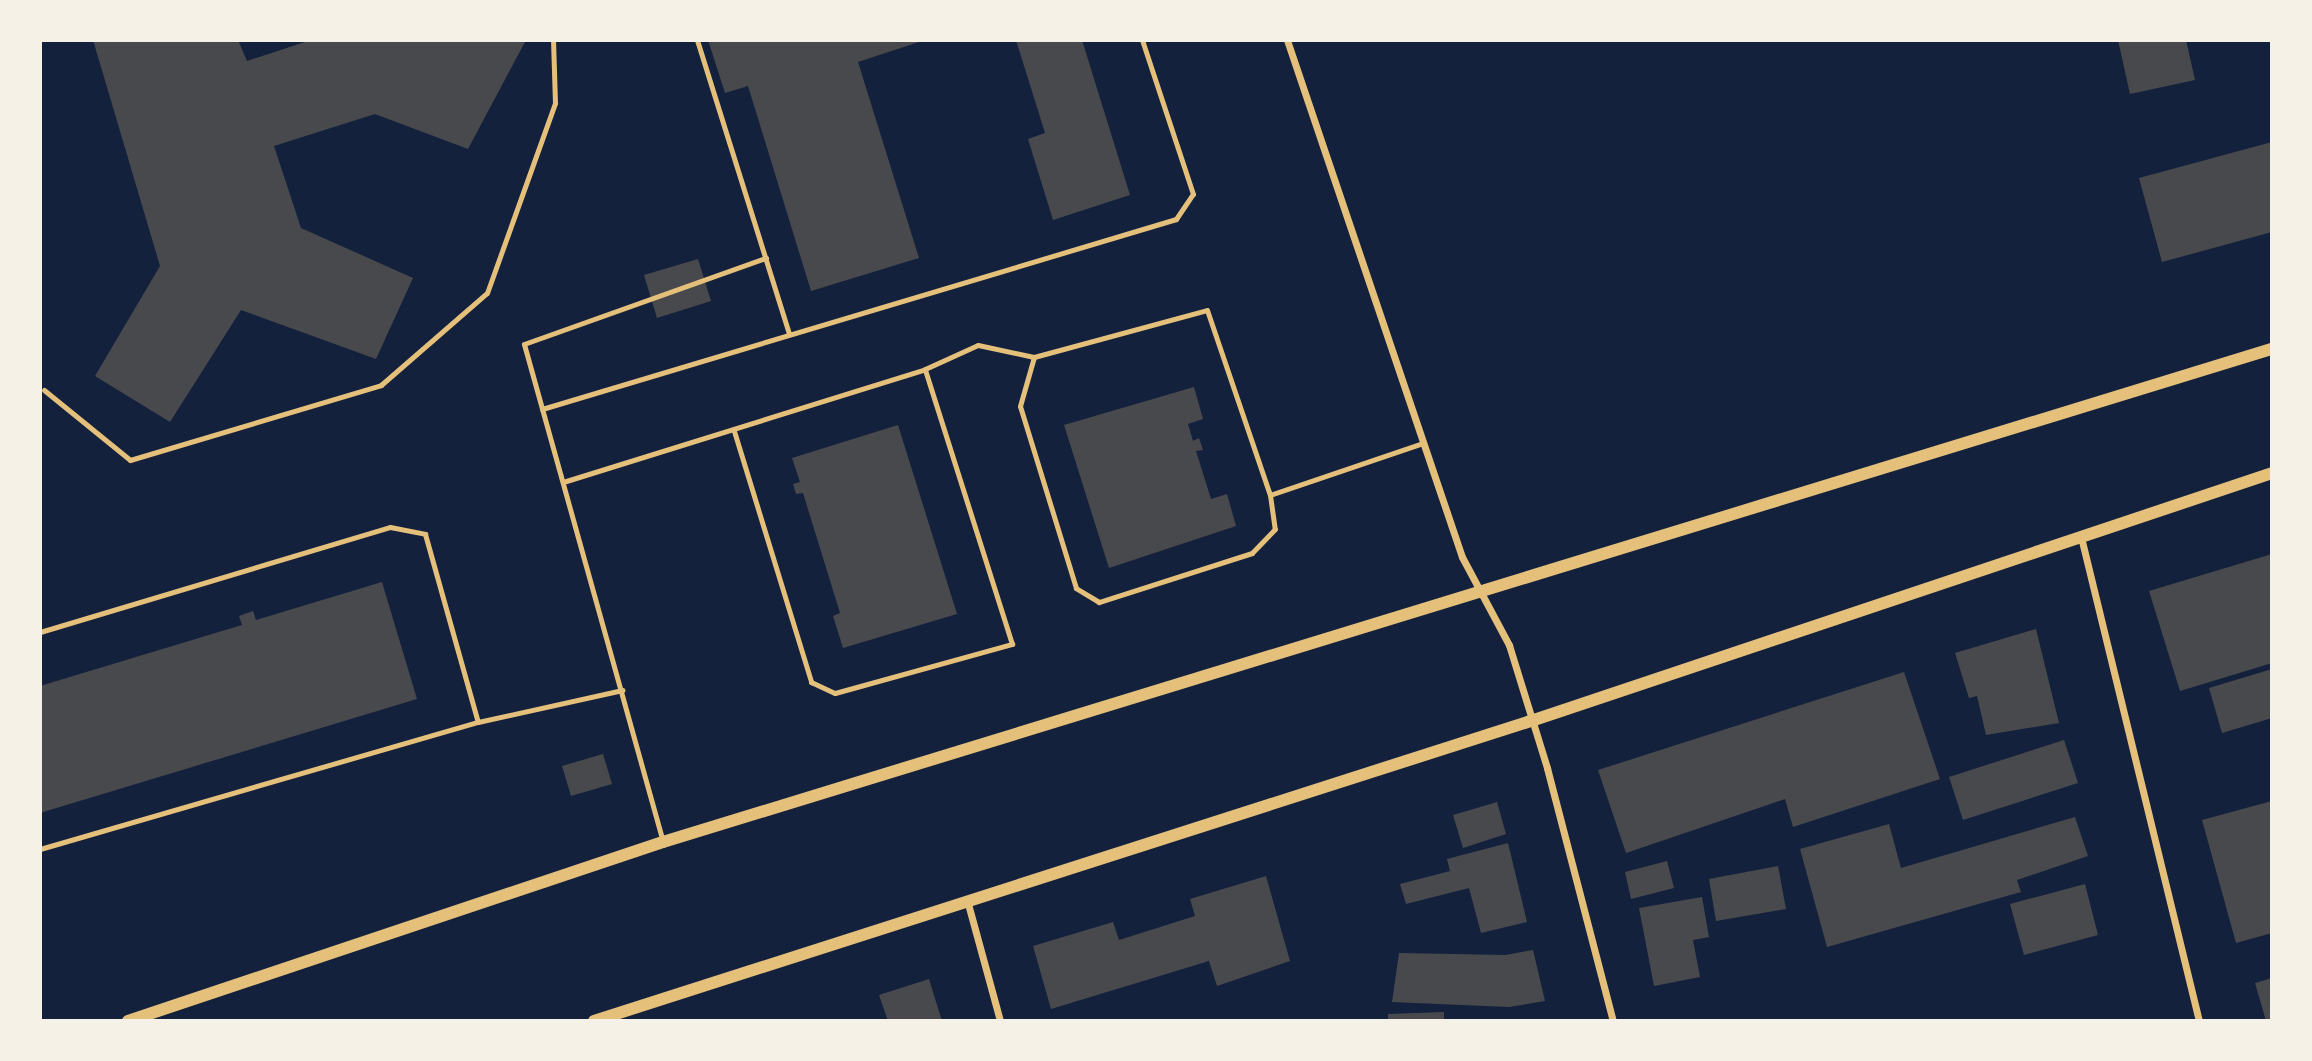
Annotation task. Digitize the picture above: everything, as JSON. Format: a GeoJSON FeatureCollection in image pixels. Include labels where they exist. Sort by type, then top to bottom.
{"type":"FeatureCollection","features":[{"type":"Feature","properties":{"kind":"street"},"geometry":{"type":"LineString","coordinates":[[1287,40],[1462,557],[1509,645],[1534,720],[1613,1021]]}},
{"type":"Feature","properties":{"kind":"street"},"geometry":{"type":"LineString","coordinates":[[128,1021],[663,842],[2272,349]]}},
{"type":"Feature","properties":{"kind":"street"},"geometry":{"type":"LineString","coordinates":[[594,1021],[967,899],[1534,720],[2272,473]]}},
{"type":"Feature","properties":{"kind":"street"},"geometry":{"type":"LineString","coordinates":[[2081,537],[2199,1021]]}},
{"type":"Feature","properties":{"kind":"street"},"geometry":{"type":"LineString","coordinates":[[967,899],[1000,1021]]}},
{"type":"Feature","properties":{"kind":"lane"},"geometry":{"type":"LineString","coordinates":[[44,390],[130,460],[381,386],[487,293],[555,103],[552,40]]}},
{"type":"Feature","properties":{"kind":"lane"},"geometry":{"type":"LineString","coordinates":[[697,40],[789,334]]}},
{"type":"Feature","properties":{"kind":"lane"},"geometry":{"type":"LineString","coordinates":[[542,409],[1176,219],[1193,194],[1142,40]]}},
{"type":"Feature","properties":{"kind":"lane"},"geometry":{"type":"LineString","coordinates":[[663,842],[524,344],[766,258]]}},
{"type":"Feature","properties":{"kind":"lane"},"geometry":{"type":"LineString","coordinates":[[563,482],[734,431],[925,369],[978,345],[1034,357],[1207,310],[1270,495],[1275,529],[1252,553],[1099,602],[1076,588],[1020,406],[1034,357]]}},
{"type":"Feature","properties":{"kind":"lane"},"geometry":{"type":"LineString","coordinates":[[734,431],[811,682],[835,693],[1012,644],[925,369]]}},
{"type":"Feature","properties":{"kind":"lane"},"geometry":{"type":"LineString","coordinates":[[1270,495],[1423,443]]}},
{"type":"Feature","properties":{"kind":"lane"},"geometry":{"type":"LineString","coordinates":[[40,632],[390,527],[425,534],[478,722]]}},
{"type":"Feature","properties":{"kind":"lane"},"geometry":{"type":"LineString","coordinates":[[40,849],[478,722],[622,690]]}},
{"type":"Feature","properties":{"kind":"building"},"geometry":{"type":"Polygon","coordinates":[[[93,40],[238,40],[247,61],[311,40],[526,40],[468,149],[375,114],[274,146],[301,228],[413,278],[376,359],[241,310],[170,422],[95,376],[160,266],[93,40]]]}},
{"type":"Feature","properties":{"kind":"building"},"geometry":{"type":"Polygon","coordinates":[[[708,40],[925,40],[858,62],[919,258],[811,291],[748,86],[725,93],[708,40]]]}},
{"type":"Feature","properties":{"kind":"building"},"geometry":{"type":"Polygon","coordinates":[[[1016,40],[1082,40],[1130,195],[1053,220],[1028,139],[1045,133],[1016,40]]]}},
{"type":"Feature","properties":{"kind":"building"},"geometry":{"type":"Polygon","coordinates":[[[2118,40],[2186,40],[2195,80],[2130,94],[2118,40]]]}},
{"type":"Feature","properties":{"kind":"building"},"geometry":{"type":"Polygon","coordinates":[[[2272,142],[2272,232],[2162,262],[2139,178],[2272,142]]]}},
{"type":"Feature","properties":{"kind":"building"},"geometry":{"type":"Polygon","coordinates":[[[698,259],[711,301],[657,318],[644,275],[698,259]]]}},
{"type":"Feature","properties":{"kind":"building"},"geometry":{"type":"Polygon","coordinates":[[[1194,387],[1203,419],[1188,424],[1193,441],[1199,438],[1203,450],[1196,451],[1211,499],[1227,494],[1236,526],[1109,568],[1064,425],[1194,387]]]}},
{"type":"Feature","properties":{"kind":"building"},"geometry":{"type":"Polygon","coordinates":[[[898,425],[957,614],[843,648],[833,616],[840,613],[803,493],[796,494],[793,484],[800,482],[792,458],[898,425]]]}},
{"type":"Feature","properties":{"kind":"building"},"geometry":{"type":"Polygon","coordinates":[[[2272,554],[2272,663],[2180,691],[2149,591],[2272,554]]]}},
{"type":"Feature","properties":{"kind":"building"},"geometry":{"type":"Polygon","coordinates":[[[382,582],[417,699],[40,813],[40,686],[242,625],[239,616],[253,611],[256,620],[382,582]]]}},
{"type":"Feature","properties":{"kind":"building"},"geometry":{"type":"Polygon","coordinates":[[[2036,629],[2059,723],[1986,735],[1977,696],[1969,698],[1955,653],[2036,629]]]}},
{"type":"Feature","properties":{"kind":"building"},"geometry":{"type":"Polygon","coordinates":[[[2272,669],[2272,718],[2222,733],[2209,688],[2272,669]]]}},
{"type":"Feature","properties":{"kind":"building"},"geometry":{"type":"Polygon","coordinates":[[[1904,672],[1940,779],[1793,827],[1785,799],[1626,853],[1598,770],[1904,672]]]}},
{"type":"Feature","properties":{"kind":"building"},"geometry":{"type":"Polygon","coordinates":[[[2064,740],[2078,783],[1963,820],[1949,777],[2064,740]]]}},
{"type":"Feature","properties":{"kind":"building"},"geometry":{"type":"Polygon","coordinates":[[[603,754],[612,784],[571,796],[562,766],[603,754]]]}},
{"type":"Feature","properties":{"kind":"building"},"geometry":{"type":"Polygon","coordinates":[[[2272,801],[2272,933],[2236,943],[2202,820],[2272,801]]]}},
{"type":"Feature","properties":{"kind":"building"},"geometry":{"type":"Polygon","coordinates":[[[1497,802],[1506,834],[1463,848],[1453,815],[1497,802]]]}},
{"type":"Feature","properties":{"kind":"building"},"geometry":{"type":"Polygon","coordinates":[[[2075,817],[2088,856],[2017,880],[2021,892],[1827,947],[1800,849],[1889,824],[1901,868],[2075,817]]]}},
{"type":"Feature","properties":{"kind":"building"},"geometry":{"type":"Polygon","coordinates":[[[1508,843],[1527,922],[1481,933],[1469,888],[1406,904],[1400,884],[1450,871],[1447,859],[1508,843]]]}},
{"type":"Feature","properties":{"kind":"building"},"geometry":{"type":"Polygon","coordinates":[[[1667,861],[1674,888],[1631,899],[1625,872],[1667,861]]]}},
{"type":"Feature","properties":{"kind":"building"},"geometry":{"type":"Polygon","coordinates":[[[1778,866],[1786,909],[1716,921],[1709,879],[1778,866]]]}},
{"type":"Feature","properties":{"kind":"building"},"geometry":{"type":"Polygon","coordinates":[[[1266,876],[1290,961],[1217,986],[1209,961],[1051,1009],[1033,946],[1113,922],[1119,940],[1195,916],[1190,899],[1266,876]]]}},
{"type":"Feature","properties":{"kind":"building"},"geometry":{"type":"Polygon","coordinates":[[[2085,884],[2098,935],[2024,955],[2010,904],[2085,884]]]}},
{"type":"Feature","properties":{"kind":"building"},"geometry":{"type":"Polygon","coordinates":[[[1702,897],[1709,937],[1693,940],[1700,977],[1654,986],[1639,908],[1702,897]]]}},
{"type":"Feature","properties":{"kind":"building"},"geometry":{"type":"Polygon","coordinates":[[[1533,950],[1545,1001],[1509,1007],[1392,1002],[1399,953],[1505,955],[1533,950]]]}},
{"type":"Feature","properties":{"kind":"building"},"geometry":{"type":"Polygon","coordinates":[[[2272,978],[2272,1021],[2266,1021],[2255,983],[2272,978]]]}},
{"type":"Feature","properties":{"kind":"building"},"geometry":{"type":"Polygon","coordinates":[[[929,979],[942,1021],[888,1021],[879,995],[929,979]]]}},
{"type":"Feature","properties":{"kind":"building"},"geometry":{"type":"Polygon","coordinates":[[[1444,1012],[1444,1021],[1388,1021],[1388,1014],[1444,1012]]]}}]}
